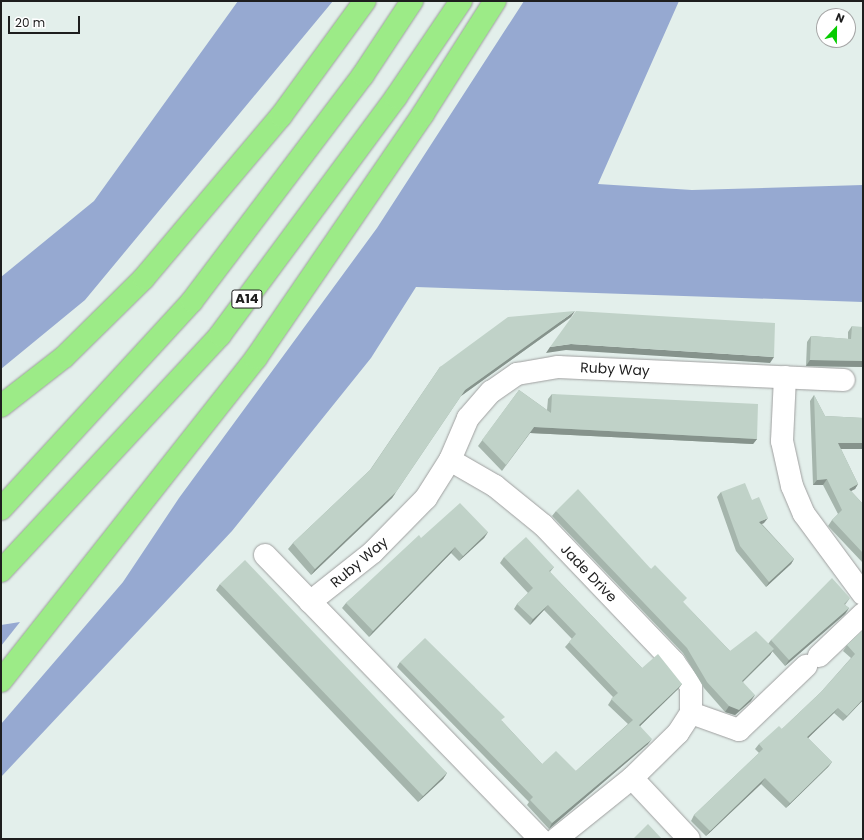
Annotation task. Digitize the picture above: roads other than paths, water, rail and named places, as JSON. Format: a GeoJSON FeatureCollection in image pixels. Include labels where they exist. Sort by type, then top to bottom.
{"type":"FeatureCollection","features":[{"type":"Feature","properties":{"kind":"highway"},"geometry":{"type":"LineString","coordinates":[[1,406],[64,357],[144,278],[281,116],[365,1]]}},
{"type":"Feature","properties":{"kind":"highway"},"geometry":{"type":"LineString","coordinates":[[1,509],[192,301],[363,75],[412,1]]}},
{"type":"Feature","properties":{"kind":"highway","name":"A14"},"geometry":{"type":"LineString","coordinates":[[1,571],[220,335],[396,97],[461,1]]}},
{"type":"Feature","properties":{"kind":"highway"},"geometry":{"type":"LineString","coordinates":[[1,681],[256,358],[423,114],[495,1]]}},
{"type":"Feature","properties":{"kind":"street","name":"Ruby Way"},"geometry":{"type":"LineString","coordinates":[[310,602],[373,552],[426,498],[450,460],[468,418],[491,392],[517,374],[558,367],[844,380]]}},
{"type":"Feature","properties":{"kind":"street"},"geometry":{"type":"LineString","coordinates":[[785,377],[782,441],[792,486],[804,514],[863,594]]}},
{"type":"Feature","properties":{"kind":"street","name":"Jade Drive"},"geometry":{"type":"LineString","coordinates":[[450,460],[494,486],[537,520],[674,662],[691,686],[691,713]]}},
{"type":"Feature","properties":{"kind":"street"},"geometry":{"type":"LineString","coordinates":[[265,555],[540,839]]}},
{"type":"Feature","properties":{"kind":"street"},"geometry":{"type":"LineString","coordinates":[[556,839],[632,778],[678,733],[691,713],[739,730],[863,614]]}},
{"type":"Feature","properties":{"kind":"street"},"geometry":{"type":"LineString","coordinates":[[632,778],[689,839]]}}]}
